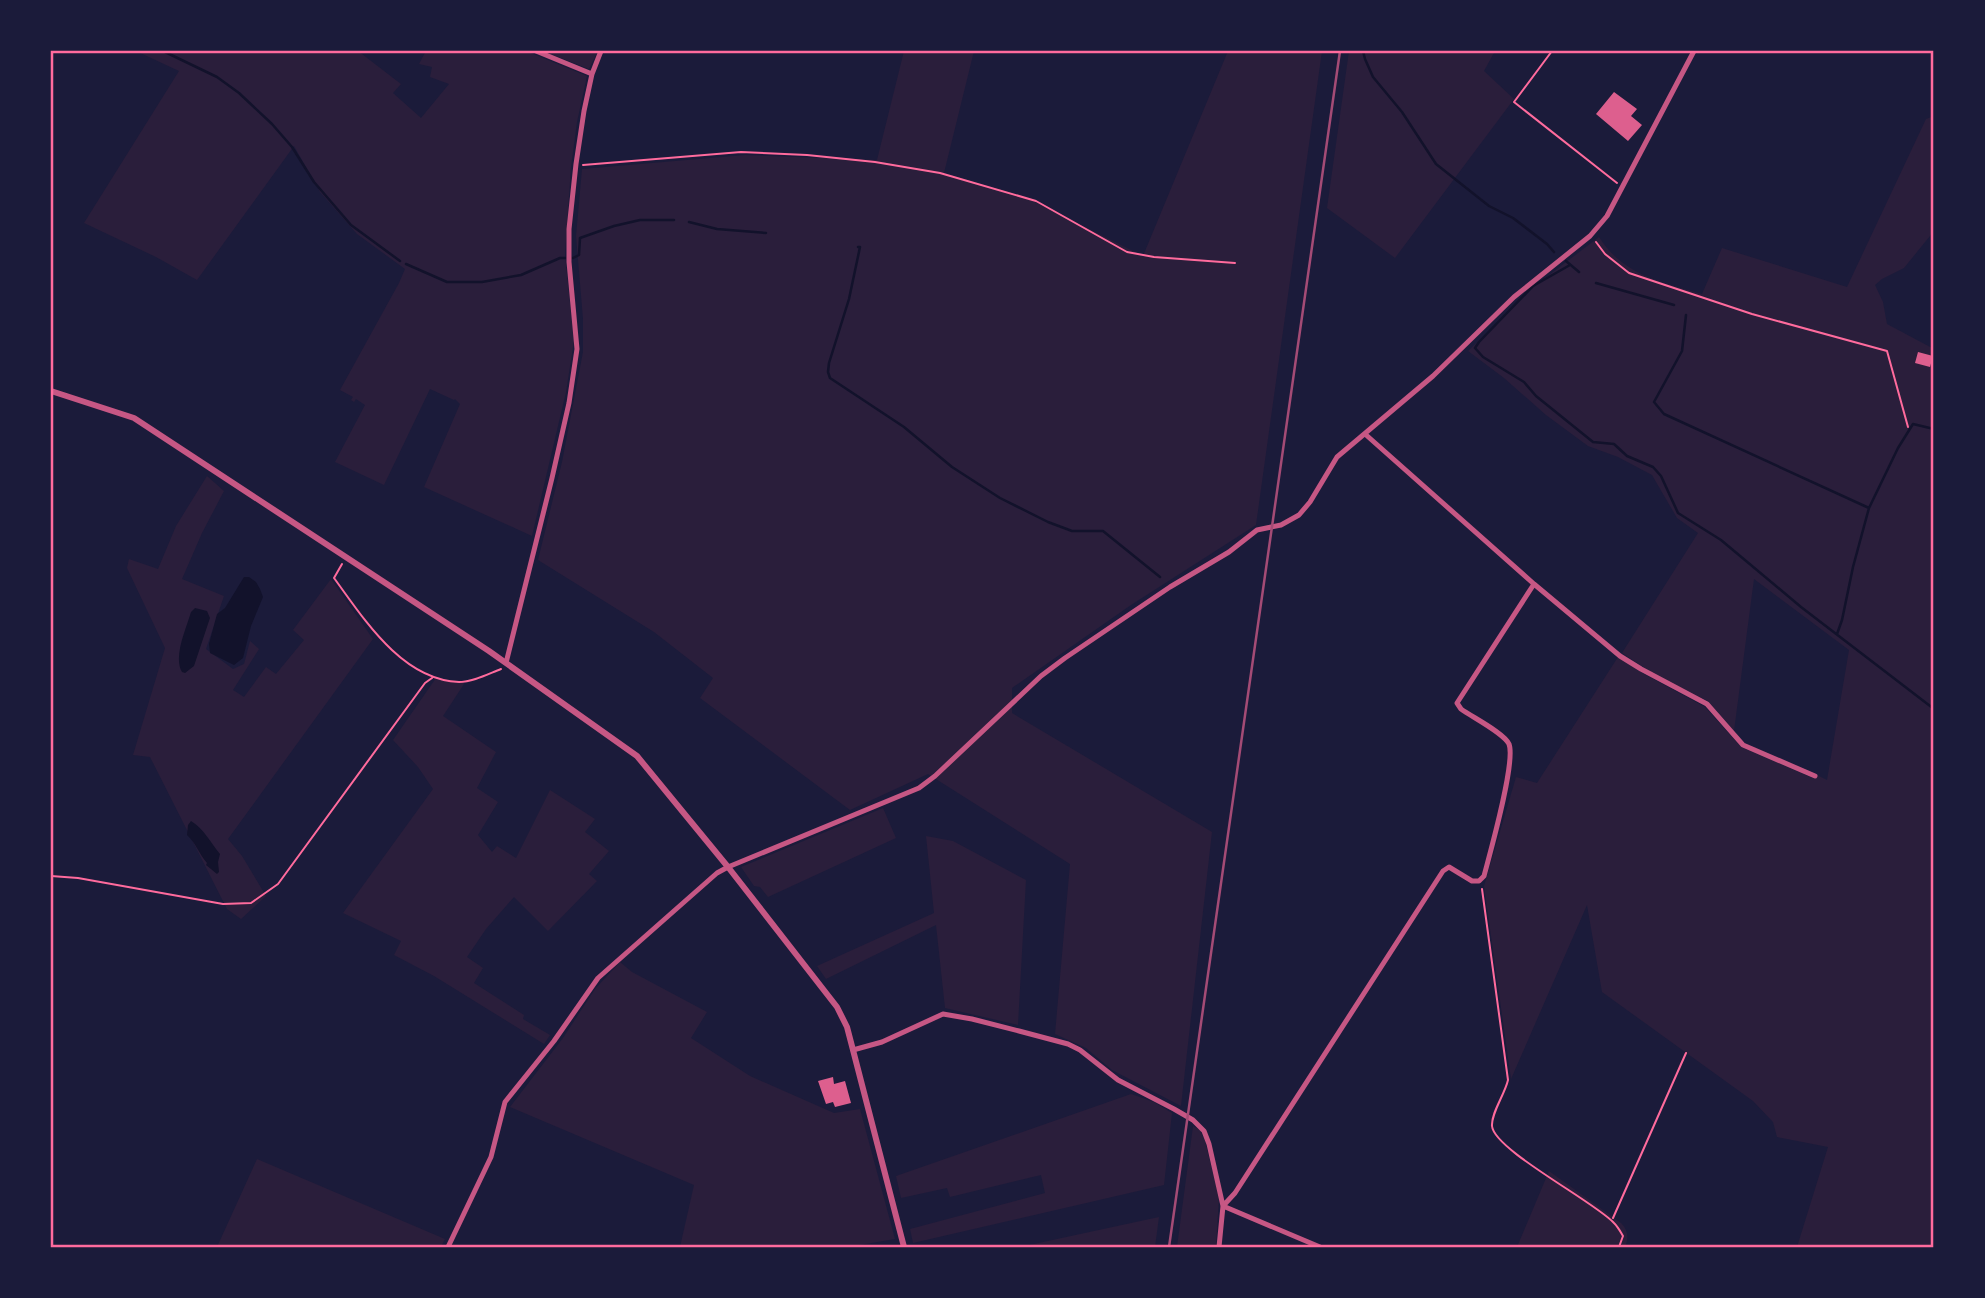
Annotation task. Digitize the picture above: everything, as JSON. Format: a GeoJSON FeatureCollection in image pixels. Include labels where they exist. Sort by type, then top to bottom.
{"type":"FeatureCollection","features":[{"type":"Feature","properties":{"kind":"street"},"geometry":{"type":"LineString","coordinates":[[536,51],[592,74]]}},
{"type":"Feature","properties":{"kind":"street"},"geometry":{"type":"LineString","coordinates":[[506,663],[569,403],[577,349],[569,262],[576,164],[592,74],[601,51]]}},
{"type":"Feature","properties":{"kind":"street"},"geometry":{"type":"LineString","coordinates":[[448,1247],[491,1157],[505,1102],[547,1051],[598,978],[717,873],[919,788],[1041,676],[1065,658],[1170,587],[1229,552],[1257,530],[1288,523],[1299,515],[1310,502],[1332,463],[1345,449],[1433,376],[1514,297],[1590,236],[1607,216],[1694,51]]}},
{"type":"Feature","properties":{"kind":"street"},"geometry":{"type":"LineString","coordinates":[[51,391],[134,418],[506,663],[637,755],[837,1007],[847,1027],[904,1247]]}},
{"type":"Feature","properties":{"kind":"street"},"geometry":{"type":"LineString","coordinates":[[1365,434],[1534,584],[1620,656],[1707,704],[1743,745],[1815,776]]}},
{"type":"Feature","properties":{"kind":"street"},"geometry":{"type":"LineString","coordinates":[[1223,1206],[1235,1193],[1443,872],[1449,867],[1472,881],[1479,881],[1484,876],[1510,766],[1510,751],[1502,736],[1461,709],[1457,703],[1534,584]]}},
{"type":"Feature","properties":{"kind":"street"},"geometry":{"type":"LineString","coordinates":[[853,1049],[882,1042],[943,1014],[972,1018],[1068,1044],[1080,1050],[1118,1080],[1174,1109],[1198,1125],[1207,1138],[1223,1206],[1219,1247]]}},
{"type":"Feature","properties":{"kind":"street"},"geometry":{"type":"LineString","coordinates":[[1223,1206],[1320,1247]]}},
{"type":"Feature","properties":{"kind":"path"},"geometry":{"type":"LineString","coordinates":[[1552,51],[1514,102],[1622,187]]}},
{"type":"Feature","properties":{"kind":"path"},"geometry":{"type":"LineString","coordinates":[[576,164],[608,164],[740,152],[875,162],[940,173],[1036,201],[1127,252],[1154,257],[1235,263]]}},
{"type":"Feature","properties":{"kind":"path"},"geometry":{"type":"LineString","coordinates":[[1590,236],[1605,254],[1629,273],[1752,314],[1887,351],[1908,427]]}},
{"type":"Feature","properties":{"kind":"path"},"geometry":{"type":"LineString","coordinates":[[346,557],[334,578],[367,624],[406,662],[432,678],[461,682],[500,669],[506,663]]}},
{"type":"Feature","properties":{"kind":"path"},"geometry":{"type":"LineString","coordinates":[[51,876],[78,878],[223,904],[251,903],[278,884],[432,678]]}},
{"type":"Feature","properties":{"kind":"path"},"geometry":{"type":"LineString","coordinates":[[1479,881],[1508,1080],[1492,1121],[1492,1130],[1532,1165],[1612,1220],[1623,1236],[1619,1247]]}},
{"type":"Feature","properties":{"kind":"path"},"geometry":{"type":"LineString","coordinates":[[1612,1220],[1686,1053]]}},
{"type":"Feature","properties":{"kind":"shaded area"},"geometry":{"type":"Polygon","coordinates":[[[136,51],[358,51],[401,84],[393,93],[421,118],[449,84],[430,77],[432,67],[419,64],[426,51],[526,51],[587,76],[571,167],[565,255],[574,341],[566,392],[532,536],[424,487],[460,404],[455,399],[430,389],[384,485],[335,462],[365,405],[356,399],[354,402],[351,400],[353,397],[340,390],[405,269],[357,234],[320,192],[294,146],[197,280],[84,223],[179,71],[136,51]]]}},
{"type":"Feature","properties":{"kind":"shaded area"},"geometry":{"type":"Polygon","coordinates":[[[543,51],[598,51],[589,69],[543,51]]]}},
{"type":"Feature","properties":{"kind":"shaded area"},"geometry":{"type":"Polygon","coordinates":[[[904,51],[974,51],[944,173],[1025,197],[1143,256],[1228,51],[1322,51],[1256,525],[1131,605],[1012,688],[1012,713],[1212,832],[1181,1106],[1112,1070],[1086,1048],[1055,1034],[1070,864],[928,774],[850,810],[700,698],[713,678],[654,632],[538,560],[562,462],[583,352],[576,236],[582,169],[745,155],[877,160],[904,51]]]}},
{"type":"Feature","properties":{"kind":"shaded area"},"geometry":{"type":"Polygon","coordinates":[[[1349,51],[1495,51],[1484,71],[1514,99],[1395,258],[1327,208],[1349,51]]]}},
{"type":"Feature","properties":{"kind":"shaded area"},"geometry":{"type":"Polygon","coordinates":[[[1934,116],[1934,231],[1904,268],[1875,285],[1883,302],[1887,324],[1934,349],[1934,1247],[1797,1247],[1828,1147],[1777,1137],[1773,1122],[1753,1101],[1602,992],[1587,905],[1511,1079],[1484,886],[1516,777],[1537,783],[1618,657],[1705,707],[1741,747],[1815,779],[1817,775],[1827,780],[1849,650],[1754,579],[1734,731],[1708,701],[1657,676],[1622,653],[1698,533],[1677,518],[1652,475],[1618,457],[1588,446],[1468,351],[1536,285],[1599,237],[1619,260],[1631,269],[1658,281],[1702,294],[1722,248],[1847,287],[1926,119],[1934,116]]]}},
{"type":"Feature","properties":{"kind":"shaded area"},"geometry":{"type":"Polygon","coordinates":[[[207,476],[224,491],[182,579],[224,596],[206,649],[233,669],[244,664],[250,641],[259,649],[233,690],[244,697],[266,667],[276,674],[304,640],[293,630],[331,579],[373,639],[228,839],[242,856],[266,896],[241,919],[227,909],[150,757],[133,755],[165,648],[127,568],[129,559],[158,569],[176,526],[207,476]]]}},
{"type":"Feature","properties":{"kind":"shaded area"},"geometry":{"type":"Polygon","coordinates":[[[244,577],[256,582],[263,597],[251,626],[243,658],[234,665],[210,653],[209,644],[217,614],[225,608],[244,577]]]}},
{"type":"Feature","properties":{"kind":"shaded area"},"geometry":{"type":"Polygon","coordinates":[[[195,608],[207,611],[210,618],[194,666],[185,673],[180,666],[180,651],[191,612],[195,608]]]}},
{"type":"Feature","properties":{"kind":"shaded area"},"geometry":{"type":"Polygon","coordinates":[[[436,678],[448,682],[462,681],[464,684],[443,716],[496,752],[477,788],[498,802],[478,835],[492,852],[497,846],[516,858],[550,790],[595,819],[585,832],[609,851],[589,874],[597,881],[548,931],[514,897],[486,929],[467,957],[483,968],[474,983],[550,1035],[544,1044],[434,976],[394,955],[401,941],[343,913],[433,789],[418,767],[393,740],[436,678]]]}},
{"type":"Feature","properties":{"kind":"shaded area"},"geometry":{"type":"Polygon","coordinates":[[[883,808],[896,838],[768,897],[760,887],[754,886],[741,867],[883,808]]]}},
{"type":"Feature","properties":{"kind":"shaded area"},"geometry":{"type":"Polygon","coordinates":[[[191,821],[220,854],[217,874],[206,865],[187,835],[191,821]]]}},
{"type":"Feature","properties":{"kind":"shaded area"},"geometry":{"type":"Polygon","coordinates":[[[926,836],[953,841],[1026,880],[1018,1025],[945,1008],[936,925],[826,979],[817,966],[934,913],[926,836]]]}},
{"type":"Feature","properties":{"kind":"shaded area"},"geometry":{"type":"Polygon","coordinates":[[[620,962],[632,972],[707,1012],[691,1038],[750,1076],[834,1113],[860,1109],[895,1239],[848,1247],[680,1247],[694,1185],[510,1107],[563,1038],[595,989],[620,962]]]}},
{"type":"Feature","properties":{"kind":"shaded area"},"geometry":{"type":"Polygon","coordinates":[[[1131,1094],[1154,1102],[1172,1113],[1164,1185],[913,1243],[910,1229],[1045,1193],[1041,1175],[950,1197],[947,1188],[901,1198],[896,1176],[1131,1094]]]}},
{"type":"Feature","properties":{"kind":"shaded area"},"geometry":{"type":"Polygon","coordinates":[[[1193,1126],[1200,1130],[1205,1141],[1219,1197],[1216,1247],[1177,1247],[1193,1126]]]}},
{"type":"Feature","properties":{"kind":"shaded area"},"geometry":{"type":"Polygon","coordinates":[[[257,1159],[445,1239],[441,1247],[217,1247],[257,1159]]]}},
{"type":"Feature","properties":{"kind":"shaded area"},"geometry":{"type":"Polygon","coordinates":[[[1549,1171],[1621,1223],[1627,1234],[1625,1247],[1517,1247],[1549,1171]]]}},
{"type":"Feature","properties":{"kind":"shaded area"},"geometry":{"type":"Polygon","coordinates":[[[1159,1217],[1155,1247],[1020,1247],[1159,1217]]]}},
{"type":"Feature","properties":{"kind":"building"},"geometry":{"type":"Polygon","coordinates":[[[1614,92],[1637,109],[1631,116],[1642,125],[1628,141],[1596,114],[1614,92]]]}},
{"type":"Feature","properties":{"kind":"building"},"geometry":{"type":"Polygon","coordinates":[[[1918,352],[1933,356],[1930,367],[1915,363],[1918,352]]]}},
{"type":"Feature","properties":{"kind":"building"},"geometry":{"type":"Polygon","coordinates":[[[833,1077],[834,1084],[845,1081],[851,1103],[835,1107],[833,1102],[826,1104],[818,1081],[833,1077]]]}},
{"type":"Feature","properties":{"kind":"waterway"},"geometry":{"type":"LineString","coordinates":[[163,51],[217,77],[239,93],[292,147],[314,182],[351,225],[400,261]]}},
{"type":"Feature","properties":{"kind":"waterway"},"geometry":{"type":"LineString","coordinates":[[1363,51],[1373,77],[1402,112],[1436,164],[1489,206],[1513,218],[1554,252]]}},
{"type":"Feature","properties":{"kind":"waterway"},"geometry":{"type":"LineString","coordinates":[[573,258],[579,255],[580,238],[640,220],[674,220]]}},
{"type":"Feature","properties":{"kind":"waterway"},"geometry":{"type":"LineString","coordinates":[[689,222],[717,229],[766,233]]}},
{"type":"Feature","properties":{"kind":"waterway"},"geometry":{"type":"LineString","coordinates":[[858,247],[849,299],[829,363],[830,378],[904,427],[952,467],[1000,498],[1072,531],[1103,531],[1160,577]]}},
{"type":"Feature","properties":{"kind":"waterway"},"geometry":{"type":"LineString","coordinates":[[406,264],[447,282],[482,282],[521,275],[565,258]]}},
{"type":"Feature","properties":{"kind":"waterway"},"geometry":{"type":"LineString","coordinates":[[1566,261],[1579,272]]}},
{"type":"Feature","properties":{"kind":"waterway"},"geometry":{"type":"LineString","coordinates":[[1570,265],[1533,286],[1475,348],[1483,357],[1524,382],[1536,396],[1593,442],[1614,444],[1627,456],[1653,467],[1661,476],[1678,513],[1721,540],[1801,607],[1934,709]]}},
{"type":"Feature","properties":{"kind":"waterway"},"geometry":{"type":"LineString","coordinates":[[1596,283],[1674,305]]}},
{"type":"Feature","properties":{"kind":"waterway"},"geometry":{"type":"LineString","coordinates":[[1686,315],[1682,351],[1654,402],[1664,414],[1869,508]]}},
{"type":"Feature","properties":{"kind":"waterway"},"geometry":{"type":"LineString","coordinates":[[1837,634],[1869,508],[1898,448],[1913,424],[1934,429]]}},
{"type":"Feature","properties":{"kind":"railway"},"geometry":{"type":"LineString","coordinates":[[1169,1247],[1340,51]]}}]}
